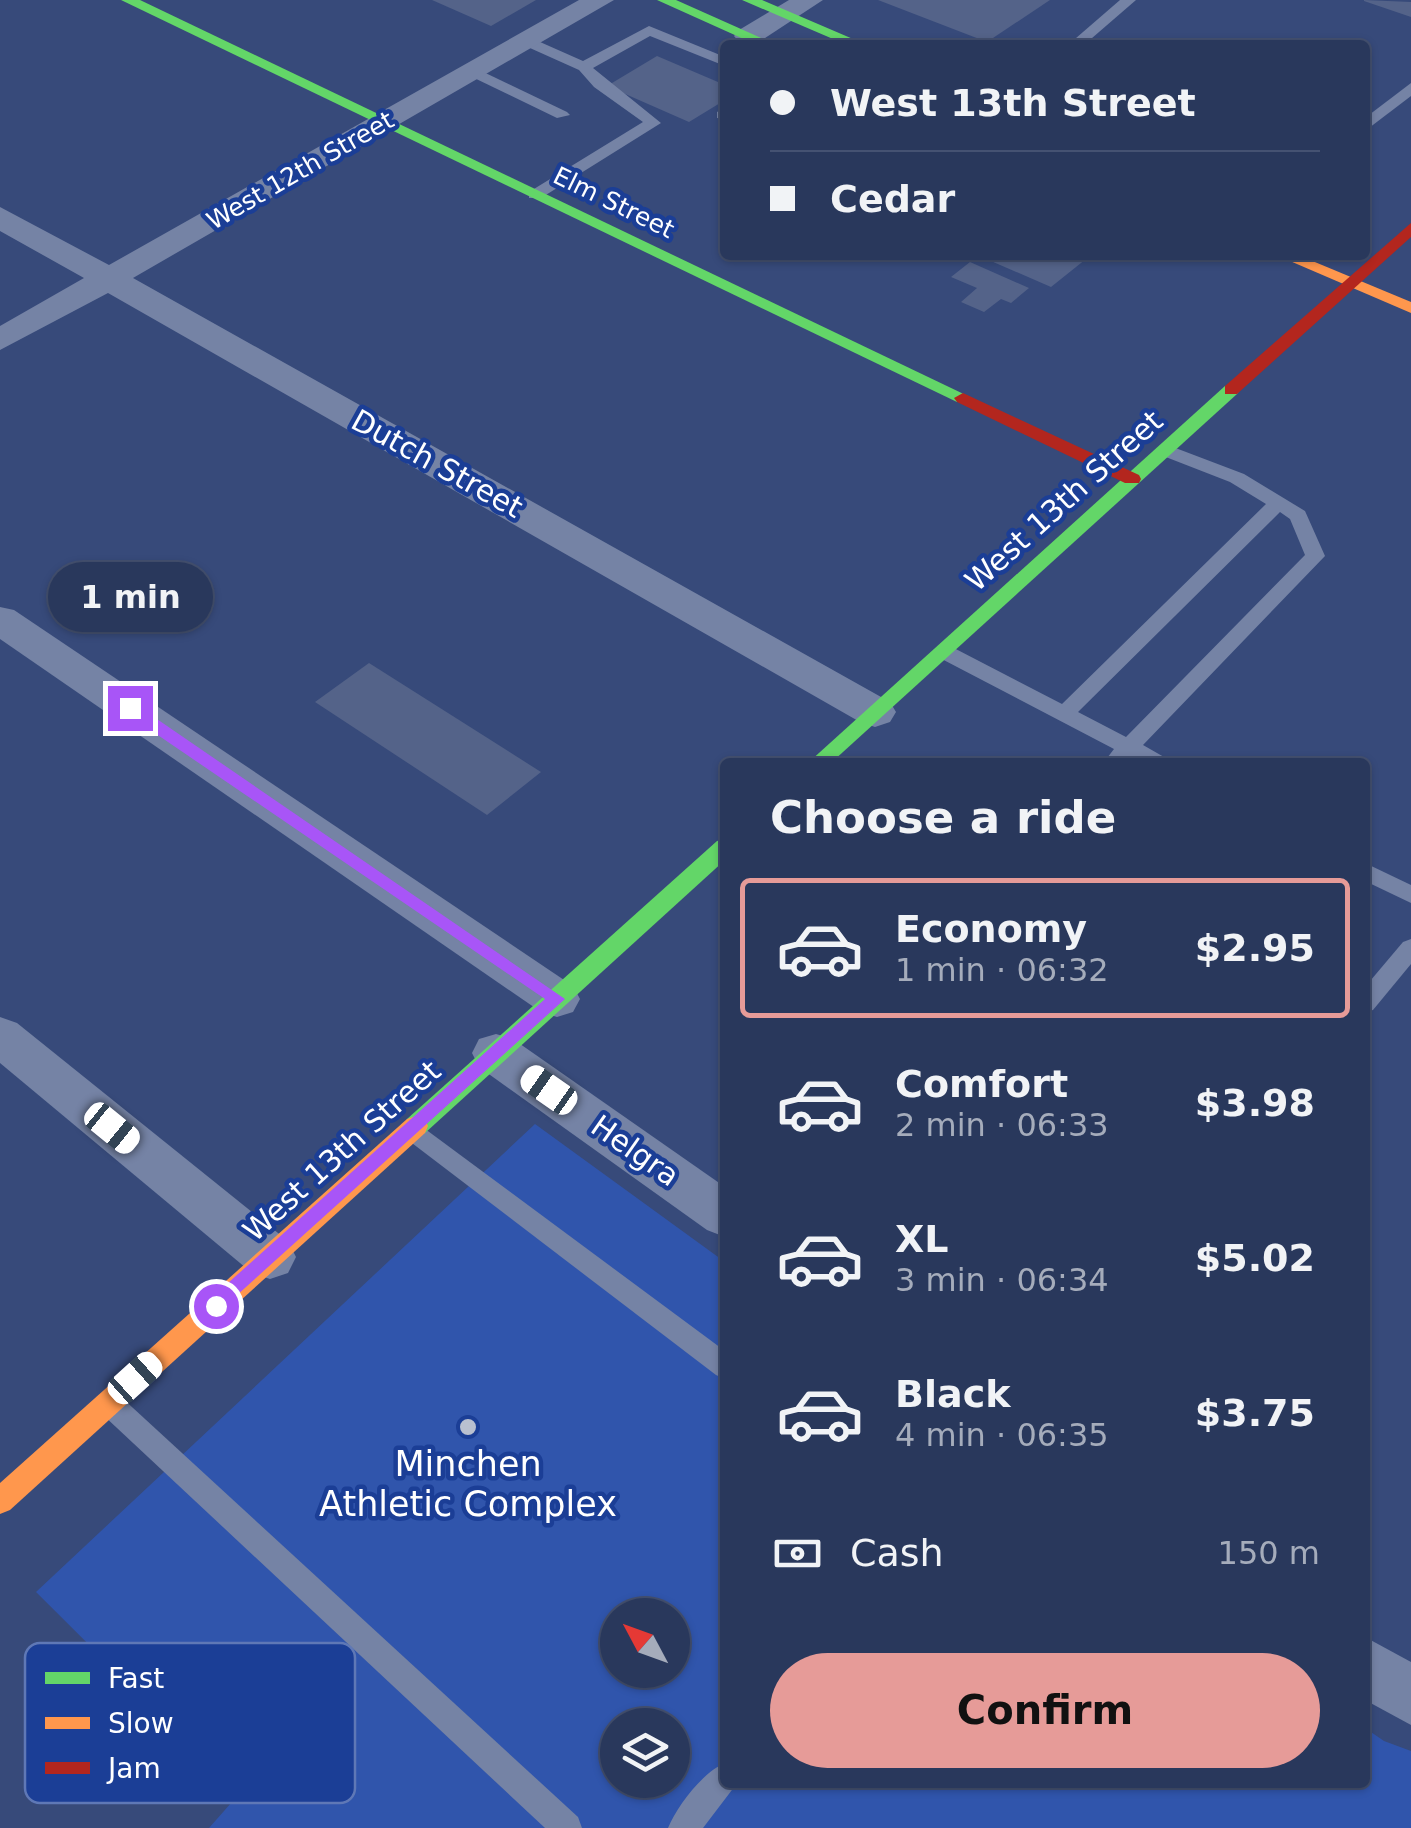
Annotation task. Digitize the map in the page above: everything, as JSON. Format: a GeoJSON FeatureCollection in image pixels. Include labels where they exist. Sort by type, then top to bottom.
{"type":"FeatureCollection","features":[{"type":"Feature","properties":{"kind":"main road","name":"Elm Street"},"geometry":{"type":"LineString","coordinates":[[128,0],[1132,479]]}},
{"type":"Feature","properties":{"kind":"main road"},"geometry":{"type":"LineString","coordinates":[[664,0],[757,40]]}},
{"type":"Feature","properties":{"kind":"main road"},"geometry":{"type":"LineString","coordinates":[[749,0],[797,7],[852,40]]}},
{"type":"Feature","properties":{"kind":"main road","name":"West 13th Street"},"geometry":{"type":"LineString","coordinates":[[1372,254],[1411,228]]}},
{"type":"Feature","properties":{"kind":"main road"},"geometry":{"type":"LineString","coordinates":[[1372,254],[1411,270]]}},
{"type":"Feature","properties":{"kind":"main road"},"geometry":{"type":"LineString","coordinates":[[1296,260],[1411,308]]}},
{"type":"Feature","properties":{"kind":"main road","name":"West 13th Street"},"geometry":{"type":"LineString","coordinates":[[823,758],[1349,282],[1367,260]]}},
{"type":"Feature","properties":{"kind":"main road","name":"West 13th Street"},"geometry":{"type":"LineString","coordinates":[[0,1501],[720,852]]}},
{"type":"Feature","properties":{"kind":"street","name":"West 12th Street"},"geometry":{"type":"LineString","coordinates":[[0,340],[600,0]]}},
{"type":"Feature","properties":{"kind":"street"},"geometry":{"type":"LineString","coordinates":[[760,40],[797,7]]}},
{"type":"Feature","properties":{"kind":"street","name":"Dutch Street"},"geometry":{"type":"LineString","coordinates":[[0,217],[875,712]]}},
{"type":"Feature","properties":{"kind":"street"},"geometry":{"type":"LineString","coordinates":[[0,620],[557,999]]}},
{"type":"Feature","properties":{"kind":"street"},"geometry":{"type":"LineString","coordinates":[[0,1036],[270,1257]]}},
{"type":"Feature","properties":{"kind":"street","name":"Helgra"},"geometry":{"type":"LineString","coordinates":[[496,1053],[720,1210]]}},
{"type":"Feature","properties":{"kind":"street"},"geometry":{"type":"LineString","coordinates":[[1370,1669],[1411,1696]]}},
{"type":"Feature","properties":{"kind":"lane"},"geometry":{"type":"LineString","coordinates":[[1081,40],[1129,0]]}},
{"type":"Feature","properties":{"kind":"lane"},"geometry":{"type":"LineString","coordinates":[[584,67],[649,30],[720,60]]}},
{"type":"Feature","properties":{"kind":"lane"},"geometry":{"type":"LineString","coordinates":[[526,41],[584,67],[598,86],[633,102],[653,123],[535,194]]}},
{"type":"Feature","properties":{"kind":"lane"},"geometry":{"type":"LineString","coordinates":[[473,72],[562,115]]}},
{"type":"Feature","properties":{"kind":"lane"},"geometry":{"type":"LineString","coordinates":[[1370,122],[1411,88]]}},
{"type":"Feature","properties":{"kind":"lane"},"geometry":{"type":"LineString","coordinates":[[943,651],[1064,714],[1121,755],[1315,556],[1298,516],[1237,478],[1165,450]]}},
{"type":"Feature","properties":{"kind":"lane"},"geometry":{"type":"LineString","coordinates":[[1064,714],[1278,503]]}},
{"type":"Feature","properties":{"kind":"lane"},"geometry":{"type":"LineString","coordinates":[[1370,874],[1411,895]]}},
{"type":"Feature","properties":{"kind":"lane"},"geometry":{"type":"LineString","coordinates":[[1370,997],[1411,948]]}},
{"type":"Feature","properties":{"kind":"lane"},"geometry":{"type":"LineString","coordinates":[[412,1129],[720,1363]]}},
{"type":"Feature","properties":{"kind":"lane"},"geometry":{"type":"LineString","coordinates":[[108,1403],[567,1828]]}},
{"type":"Feature","properties":{"kind":"lane"},"geometry":{"type":"LineString","coordinates":[[684,1828],[720,1784]]}},
{"type":"Feature","properties":{"kind":"shaded area","name":"Minchen Athletic Complex"},"geometry":{"type":"Polygon","coordinates":[[[535,1124],[720,1258],[720,1788],[1370,1788],[1370,1731],[1411,1751],[1411,1828],[209,1828],[231,1803],[355,1803],[355,1643],[87,1643],[36,1592],[535,1124]]]}},
{"type":"Feature","properties":{"kind":"building"},"geometry":{"type":"Polygon","coordinates":[[[432,0],[536,0],[491,26],[432,0]]]}},
{"type":"Feature","properties":{"kind":"building"},"geometry":{"type":"Polygon","coordinates":[[[878,0],[1050,0],[990,40],[878,0]]]}},
{"type":"Feature","properties":{"kind":"building"},"geometry":{"type":"Polygon","coordinates":[[[1364,1],[1411,2],[1411,17],[1364,1]]]}},
{"type":"Feature","properties":{"kind":"building"},"geometry":{"type":"Polygon","coordinates":[[[657,56],[720,83],[720,103],[689,122],[607,86],[657,56]]]}},
{"type":"Feature","properties":{"kind":"building"},"geometry":{"type":"Polygon","coordinates":[[[989,260],[1085,260],[1051,287],[989,260]]]}},
{"type":"Feature","properties":{"kind":"building"},"geometry":{"type":"Polygon","coordinates":[[[970,262],[1029,288],[1011,303],[1001,299],[984,312],[961,302],[977,288],[951,277],[970,262]]]}},
{"type":"Feature","properties":{"kind":"building"},"geometry":{"type":"Polygon","coordinates":[[[369,663],[541,772],[487,815],[315,702],[369,663]]]}},
{"type":"Feature","properties":{"kind":"traffic: fast"},"geometry":{"type":"LineString","coordinates":[[128,0],[963,398]]}},
{"type":"Feature","properties":{"kind":"traffic: fast"},"geometry":{"type":"LineString","coordinates":[[664,0],[758,40]]}},
{"type":"Feature","properties":{"kind":"traffic: fast"},"geometry":{"type":"LineString","coordinates":[[749,0],[848,40]]}},
{"type":"Feature","properties":{"kind":"traffic: fast"},"geometry":{"type":"LineString","coordinates":[[823,758],[1231,390]]}},
{"type":"Feature","properties":{"kind":"traffic: fast"},"geometry":{"type":"LineString","coordinates":[[416,1126],[720,852]]}},
{"type":"Feature","properties":{"kind":"traffic: slow"},"geometry":{"type":"LineString","coordinates":[[1296,260],[1411,308]]}},
{"type":"Feature","properties":{"kind":"traffic: slow"},"geometry":{"type":"LineString","coordinates":[[0,1501],[416,1126]]}},
{"type":"Feature","properties":{"kind":"traffic: jam"},"geometry":{"type":"LineString","coordinates":[[1231,390],[1411,228]]}},
{"type":"Feature","properties":{"kind":"traffic: jam"},"geometry":{"type":"LineString","coordinates":[[963,398],[1132,479]]}},
{"type":"Feature","properties":{"kind":"place","name":"Minchen Athletic Complex"},"geometry":{"type":"Point","coordinates":[468,1427]}},
{"type":"Feature","properties":{"kind":"route"},"geometry":{"type":"LineString","coordinates":[[130,708],[557,999],[216,1306]]}}]}
